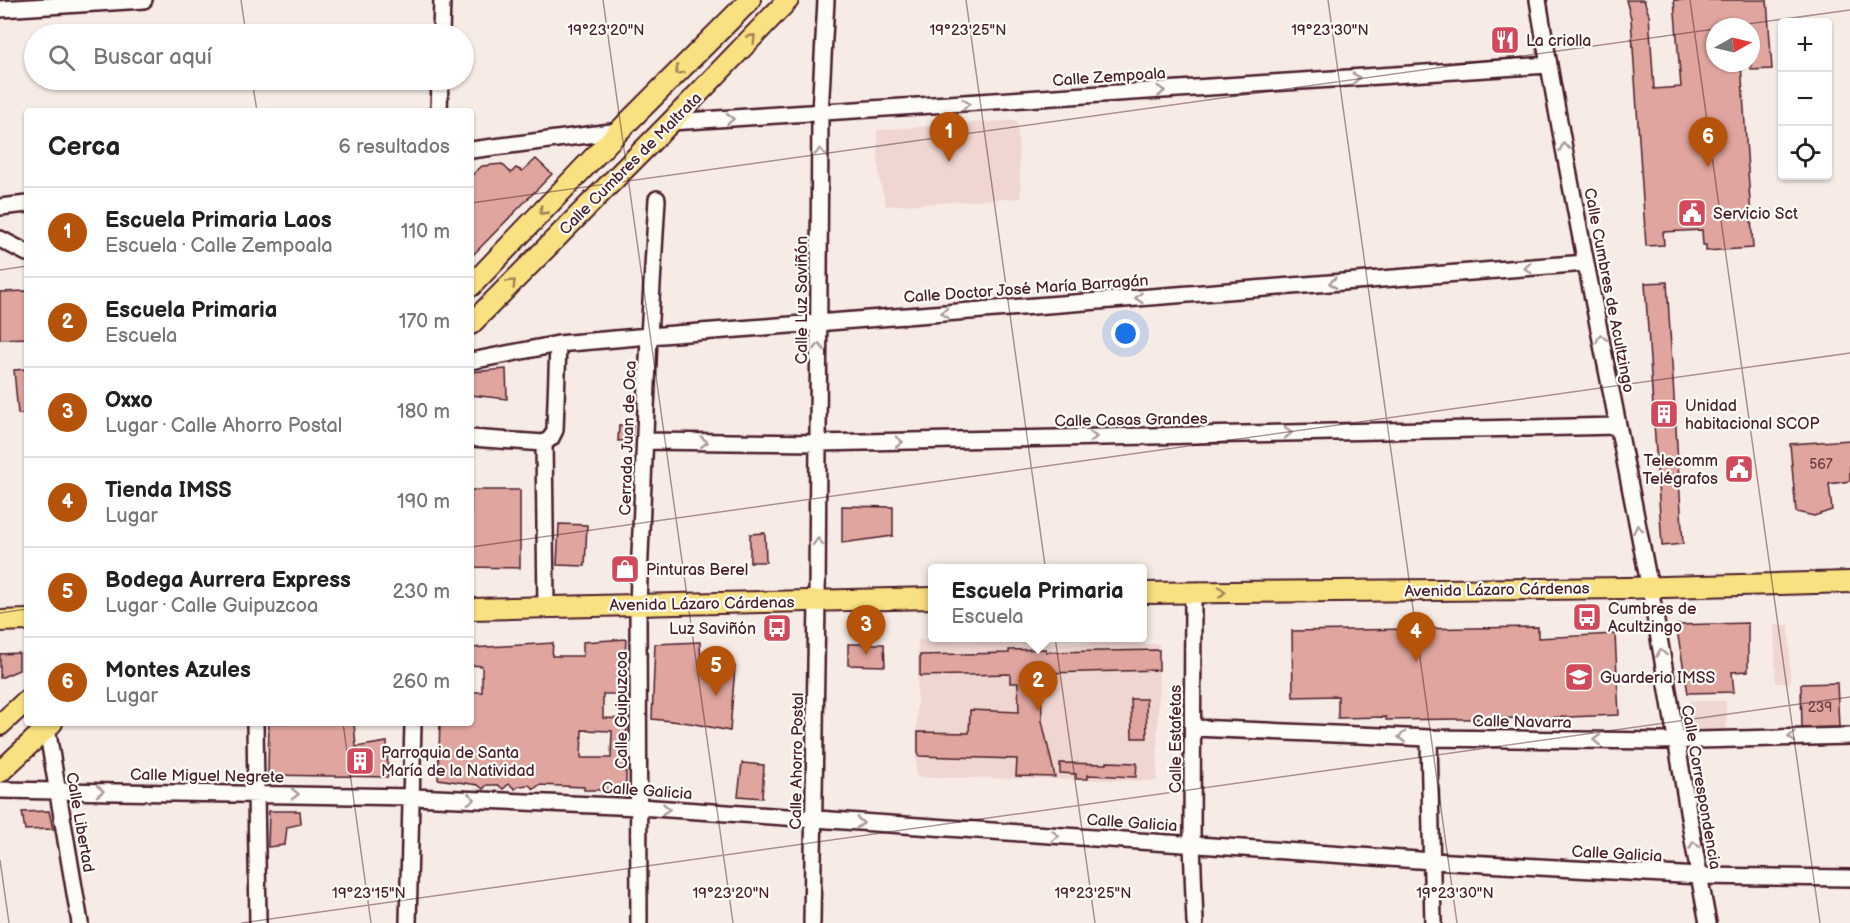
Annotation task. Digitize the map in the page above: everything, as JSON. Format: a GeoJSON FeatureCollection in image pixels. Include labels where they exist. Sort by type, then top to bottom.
{"type":"FeatureCollection","features":[{"type":"Feature","properties":{"kind":"main road","name":"Calle Cumbres de Maltrata"},"geometry":{"type":"LineString","coordinates":[[474,283],[619,131],[750,0]]}},
{"type":"Feature","properties":{"kind":"main road","name":"Calle Cumbres de Maltrata"},"geometry":{"type":"LineString","coordinates":[[474,321],[672,122],[788,0]]}},
{"type":"Feature","properties":{"kind":"main road","name":"Avenida Lázaro Cárdenas"},"geometry":{"type":"LineString","coordinates":[[1147,593],[1650,587],[1850,582]]}},
{"type":"Feature","properties":{"kind":"main road","name":"Avenida Lázaro Cárdenas"},"geometry":{"type":"LineString","coordinates":[[474,609],[928,598]]}},
{"type":"Feature","properties":{"kind":"main road"},"geometry":{"type":"LineString","coordinates":[[0,621],[24,620]]}},
{"type":"Feature","properties":{"kind":"main road"},"geometry":{"type":"LineString","coordinates":[[0,725],[24,703]]}},
{"type":"Feature","properties":{"kind":"main road"},"geometry":{"type":"LineString","coordinates":[[0,772],[49,726]]}},
{"type":"Feature","properties":{"kind":"street"},"geometry":{"type":"LineString","coordinates":[[0,9],[144,0]]}},
{"type":"Feature","properties":{"kind":"street"},"geometry":{"type":"LineString","coordinates":[[441,24],[442,0]]}},
{"type":"Feature","properties":{"kind":"street","name":"Calle Luz Saviñón"},"geometry":{"type":"LineString","coordinates":[[817,601],[820,114],[826,0]]}},
{"type":"Feature","properties":{"kind":"street","name":"Calle Cumbres de Acultzingo"},"geometry":{"type":"LineString","coordinates":[[1539,0],[1586,263],[1650,587]]}},
{"type":"Feature","properties":{"kind":"street","name":"Calle Zempoala"},"geometry":{"type":"LineString","coordinates":[[672,122],[1549,65]]}},
{"type":"Feature","properties":{"kind":"street"},"geometry":{"type":"LineString","coordinates":[[439,108],[440,90]]}},
{"type":"Feature","properties":{"kind":"street"},"geometry":{"type":"LineString","coordinates":[[474,150],[619,131]]}},
{"type":"Feature","properties":{"kind":"street","name":"Cerrada Juan de Oca"},"geometry":{"type":"LineString","coordinates":[[638,604],[657,199]]}},
{"type":"Feature","properties":{"kind":"street"},"geometry":{"type":"LineString","coordinates":[[0,207],[24,204]]}},
{"type":"Feature","properties":{"kind":"street"},"geometry":{"type":"LineString","coordinates":[[0,239],[24,251]]}},
{"type":"Feature","properties":{"kind":"street","name":"Calle Doctor José María Barragán"},"geometry":{"type":"LineString","coordinates":[[474,360],[558,344],[649,336],[1586,263]]}},
{"type":"Feature","properties":{"kind":"street"},"geometry":{"type":"LineString","coordinates":[[474,438],[544,443],[551,438],[555,430],[558,344]]}},
{"type":"Feature","properties":{"kind":"street","name":"Calle Casas Grandes"},"geometry":{"type":"LineString","coordinates":[[645,441],[818,443],[1618,426]]}},
{"type":"Feature","properties":{"kind":"street"},"geometry":{"type":"LineString","coordinates":[[544,443],[546,607]]}},
{"type":"Feature","properties":{"kind":"street","name":"Calle Correspondencia"},"geometry":{"type":"LineString","coordinates":[[1650,587],[1708,923]]}},
{"type":"Feature","properties":{"kind":"street","name":"Calle Estafetas"},"geometry":{"type":"LineString","coordinates":[[1193,592],[1194,923]]}},
{"type":"Feature","properties":{"kind":"street","name":"Calle Ahorro Postal"},"geometry":{"type":"LineString","coordinates":[[812,923],[817,601]]}},
{"type":"Feature","properties":{"kind":"street","name":"Calle Guipuzcoa"},"geometry":{"type":"LineString","coordinates":[[638,604],[639,923]]}},
{"type":"Feature","properties":{"kind":"street","name":"Calle Libertad"},"geometry":{"type":"LineString","coordinates":[[50,726],[57,790],[80,923]]}},
{"type":"Feature","properties":{"kind":"street"},"geometry":{"type":"LineString","coordinates":[[255,726],[258,923]]}},
{"type":"Feature","properties":{"kind":"street"},"geometry":{"type":"LineString","coordinates":[[408,923],[413,726]]}},
{"type":"Feature","properties":{"kind":"street","name":"Calle Navarra"},"geometry":{"type":"LineString","coordinates":[[1194,728],[1430,738],[1676,741],[1850,736]]}},
{"type":"Feature","properties":{"kind":"street"},"geometry":{"type":"LineString","coordinates":[[1430,738],[1433,923]]}},
{"type":"Feature","properties":{"kind":"street","name":"Calle Miguel Negrete"},"geometry":{"type":"LineString","coordinates":[[0,790],[413,796]]}},
{"type":"Feature","properties":{"kind":"street","name":"Calle Galicia"},"geometry":{"type":"LineString","coordinates":[[413,796],[639,807],[1433,861],[1699,876],[1850,878]]}},
{"type":"Feature","properties":{"kind":"shaded area"},"geometry":{"type":"Polygon","coordinates":[[[1017,120],[1021,198],[886,206],[879,177],[877,130],[1017,120]]]}},
{"type":"Feature","properties":{"kind":"shaded area"},"geometry":{"type":"Polygon","coordinates":[[[1774,625],[1789,625],[1790,683],[1776,683],[1774,625]]]}},
{"type":"Feature","properties":{"kind":"shaded area"},"geometry":{"type":"Polygon","coordinates":[[[918,640],[928,642],[1159,644],[1157,781],[916,777],[918,640]]]}},
{"type":"Feature","properties":{"kind":"shaded area"},"geometry":{"type":"Polygon","coordinates":[[[1689,701],[1726,701],[1727,733],[1693,733],[1689,701]]]}},
{"type":"Feature","properties":{"kind":"building"},"geometry":{"type":"Polygon","coordinates":[[[1626,0],[1644,0],[1649,15],[1654,89],[1681,87],[1674,0],[1767,0],[1772,69],[1760,70],[1760,18],[1706,18],[1706,72],[1742,72],[1753,248],[1706,251],[1706,245],[1703,245],[1702,230],[1663,232],[1664,245],[1646,246],[1631,18],[1626,0]]]}},
{"type":"Feature","properties":{"kind":"building"},"geometry":{"type":"Polygon","coordinates":[[[536,159],[552,174],[474,254],[474,173],[482,166],[502,164],[511,173],[516,168],[522,171],[536,159]]]}},
{"type":"Feature","properties":{"kind":"building","name":"Unidad habitacional SCOP"},"geometry":{"type":"Polygon","coordinates":[[[1667,282],[1683,544],[1662,546],[1645,283],[1667,282]]]}},
{"type":"Feature","properties":{"kind":"building"},"geometry":{"type":"Polygon","coordinates":[[[24,291],[24,338],[0,339],[0,292],[24,291]]]}},
{"type":"Feature","properties":{"kind":"building"},"geometry":{"type":"Polygon","coordinates":[[[24,369],[24,414],[18,414],[14,370],[24,369]]]}},
{"type":"Feature","properties":{"kind":"building"},"geometry":{"type":"Polygon","coordinates":[[[506,369],[507,399],[474,395],[474,372],[506,369]]]}},
{"type":"Feature","properties":{"kind":"building"},"geometry":{"type":"Polygon","coordinates":[[[619,425],[633,425],[632,440],[618,441],[619,425]]]}},
{"type":"Feature","properties":{"kind":"building"},"geometry":{"type":"Polygon","coordinates":[[[1850,440],[1850,481],[1829,484],[1832,510],[1814,516],[1796,512],[1790,444],[1850,440]]]}},
{"type":"Feature","properties":{"kind":"building"},"geometry":{"type":"Polygon","coordinates":[[[474,490],[520,490],[520,568],[474,567],[474,490]]]}},
{"type":"Feature","properties":{"kind":"building"},"geometry":{"type":"Polygon","coordinates":[[[842,506],[893,507],[893,536],[842,543],[842,506]]]}},
{"type":"Feature","properties":{"kind":"building"},"geometry":{"type":"Polygon","coordinates":[[[559,524],[587,525],[585,566],[557,565],[559,524]]]}},
{"type":"Feature","properties":{"kind":"building"},"geometry":{"type":"Polygon","coordinates":[[[765,533],[766,562],[750,562],[750,534],[765,533]]]}},
{"type":"Feature","properties":{"kind":"building"},"geometry":{"type":"Polygon","coordinates":[[[1748,623],[1748,671],[1732,672],[1734,692],[1688,693],[1676,625],[1748,623]]]}},
{"type":"Feature","properties":{"kind":"building"},"geometry":{"type":"Polygon","coordinates":[[[1538,627],[1538,638],[1615,634],[1619,715],[1386,720],[1386,717],[1338,718],[1338,696],[1293,697],[1292,631],[1538,627]]]}},
{"type":"Feature","properties":{"kind":"building"},"geometry":{"type":"Polygon","coordinates":[[[626,639],[623,694],[603,694],[603,718],[627,719],[626,782],[620,790],[584,790],[584,787],[539,785],[534,789],[529,785],[515,789],[509,784],[503,789],[498,785],[487,785],[483,789],[478,785],[438,779],[440,726],[474,726],[474,692],[482,692],[482,666],[474,665],[474,648],[553,643],[552,656],[583,656],[583,642],[626,639]],[[582,730],[581,758],[611,758],[612,731],[582,730]]]}},
{"type":"Feature","properties":{"kind":"building"},"geometry":{"type":"Polygon","coordinates":[[[700,642],[701,664],[735,666],[730,731],[690,723],[652,719],[655,644],[700,642]]]}},
{"type":"Feature","properties":{"kind":"building"},"geometry":{"type":"Polygon","coordinates":[[[848,644],[884,644],[885,666],[848,665],[848,644]]]}},
{"type":"Feature","properties":{"kind":"building"},"geometry":{"type":"Polygon","coordinates":[[[1046,649],[1046,652],[1159,650],[1159,670],[1048,673],[1048,682],[1041,683],[1042,721],[1055,777],[1016,776],[1017,759],[918,756],[918,732],[969,733],[970,710],[1019,712],[1018,683],[1010,683],[1010,674],[920,676],[920,655],[1009,653],[1009,650],[1046,649]]]}},
{"type":"Feature","properties":{"kind":"building"},"geometry":{"type":"Polygon","coordinates":[[[19,653],[19,670],[0,678],[0,654],[19,653]]]}},
{"type":"Feature","properties":{"kind":"building"},"geometry":{"type":"Polygon","coordinates":[[[1837,683],[1839,727],[1802,728],[1801,684],[1837,683]]]}},
{"type":"Feature","properties":{"kind":"building"},"geometry":{"type":"Polygon","coordinates":[[[1131,699],[1146,699],[1147,738],[1132,738],[1131,699]]]}},
{"type":"Feature","properties":{"kind":"building"},"geometry":{"type":"Polygon","coordinates":[[[269,726],[354,726],[356,747],[387,742],[388,777],[268,775],[269,726]]]}},
{"type":"Feature","properties":{"kind":"building"},"geometry":{"type":"Polygon","coordinates":[[[1107,762],[1137,763],[1136,777],[1088,775],[1088,779],[1076,779],[1076,774],[1060,773],[1060,763],[1107,764],[1107,762]]]}},
{"type":"Feature","properties":{"kind":"building"},"geometry":{"type":"Polygon","coordinates":[[[742,763],[764,765],[762,798],[738,796],[742,763]]]}},
{"type":"Feature","properties":{"kind":"building"},"geometry":{"type":"Polygon","coordinates":[[[49,811],[53,829],[25,830],[22,812],[49,811]]]}},
{"type":"Feature","properties":{"kind":"building"},"geometry":{"type":"Polygon","coordinates":[[[269,811],[300,811],[301,824],[287,827],[285,845],[268,847],[269,811]]]}},
{"type":"Feature","properties":{"kind":"place","name":"La criolla"},"geometry":{"type":"Point","coordinates":[1505,40]}},
{"type":"Feature","properties":{"kind":"place","name":"Escuela Primaria Laos"},"geometry":{"type":"Point","coordinates":[949,162]}},
{"type":"Feature","properties":{"kind":"place","name":"Montes Azules"},"geometry":{"type":"Point","coordinates":[1708,167]}},
{"type":"Feature","properties":{"kind":"place","name":"Servicio Sct"},"geometry":{"type":"Point","coordinates":[1692,213]}},
{"type":"Feature","properties":{"kind":"place","name":"Unidad habitacional SCOP"},"geometry":{"type":"Point","coordinates":[1664,414]}},
{"type":"Feature","properties":{"kind":"place","name":"Telecomm Telégrafos"},"geometry":{"type":"Point","coordinates":[1739,469]}},
{"type":"Feature","properties":{"kind":"place","name":"Pinturas Berel"},"geometry":{"type":"Point","coordinates":[625,569]}},
{"type":"Feature","properties":{"kind":"place","name":"Cumbres de Acultzingo"},"geometry":{"type":"Point","coordinates":[1587,617]}},
{"type":"Feature","properties":{"kind":"place","name":"Luz Saviñón"},"geometry":{"type":"Point","coordinates":[777,628]}},
{"type":"Feature","properties":{"kind":"place","name":"Oxxo"},"geometry":{"type":"Point","coordinates":[866,655]}},
{"type":"Feature","properties":{"kind":"place","name":"Tienda IMSS"},"geometry":{"type":"Point","coordinates":[1416,662]}},
{"type":"Feature","properties":{"kind":"place","name":"Guarderia IMSS"},"geometry":{"type":"Point","coordinates":[1579,677]}},
{"type":"Feature","properties":{"kind":"place","name":"Bodega Aurrera Express"},"geometry":{"type":"Point","coordinates":[716,696]}},
{"type":"Feature","properties":{"kind":"place","name":"Escuela Primaria"},"geometry":{"type":"Point","coordinates":[1038,711]}},
{"type":"Feature","properties":{"kind":"place","name":"Parroquia de Santa María de la Natividad"},"geometry":{"type":"Point","coordinates":[360,761]}}]}
